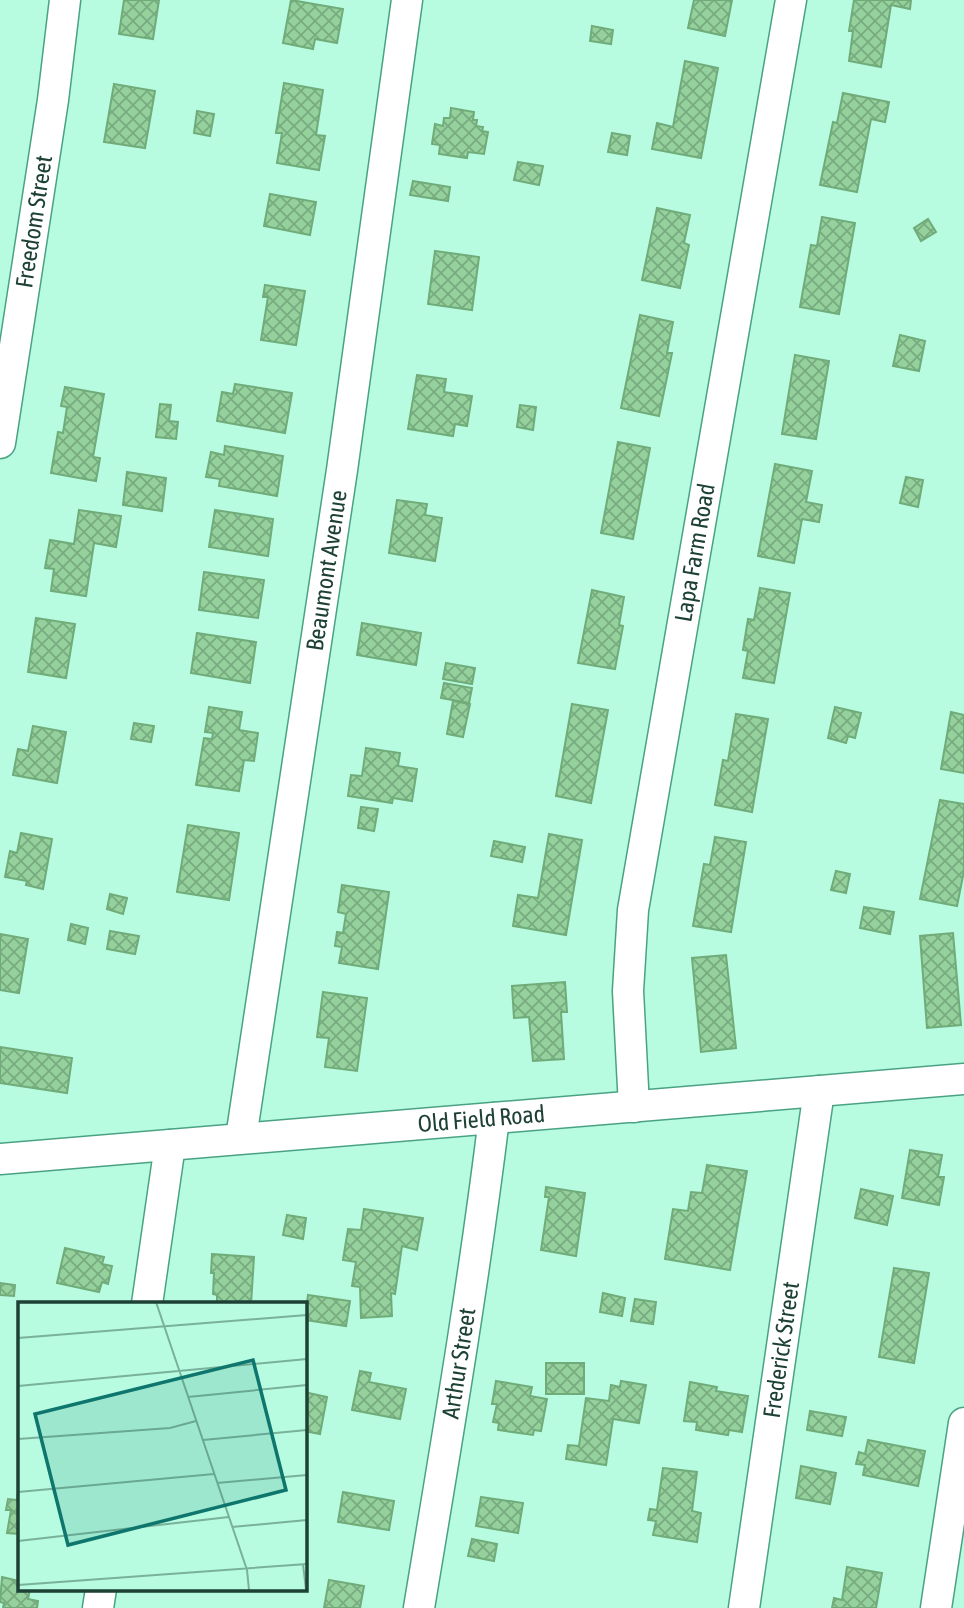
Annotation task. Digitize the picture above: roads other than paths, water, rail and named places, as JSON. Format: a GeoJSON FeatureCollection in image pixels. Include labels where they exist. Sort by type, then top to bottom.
{"type":"FeatureCollection","features":[{"type":"Feature","properties":{"kind":"street","name":"Freedom Street"},"geometry":{"type":"LineString","coordinates":[[0,443],[65,0]]}},
{"type":"Feature","properties":{"kind":"street","name":"Beaumont Avenue"},"geometry":{"type":"LineString","coordinates":[[241,1138],[340,483],[407,0]]}},
{"type":"Feature","properties":{"kind":"street","name":"Lapa Farm Road"},"geometry":{"type":"LineString","coordinates":[[634,1107],[628,991],[633,910],[791,0]]}},
{"type":"Feature","properties":{"kind":"street","name":"Old Field Road"},"geometry":{"type":"LineString","coordinates":[[0,1159],[964,1079]]}},
{"type":"Feature","properties":{"kind":"street","name":"Frederick Street"},"geometry":{"type":"LineString","coordinates":[[744,1608],[819,1091]]}},
{"type":"Feature","properties":{"kind":"street","name":"Arthur Street"},"geometry":{"type":"LineString","coordinates":[[419,1608],[464,1332],[494,1118]]}},
{"type":"Feature","properties":{"kind":"street"},"geometry":{"type":"LineString","coordinates":[[147,1302],[170,1145]]}},
{"type":"Feature","properties":{"kind":"street"},"geometry":{"type":"LineString","coordinates":[[936,1608],[964,1423]]}},
{"type":"Feature","properties":{"kind":"street"},"geometry":{"type":"LineString","coordinates":[[98,1608],[101,1590]]}}]}
